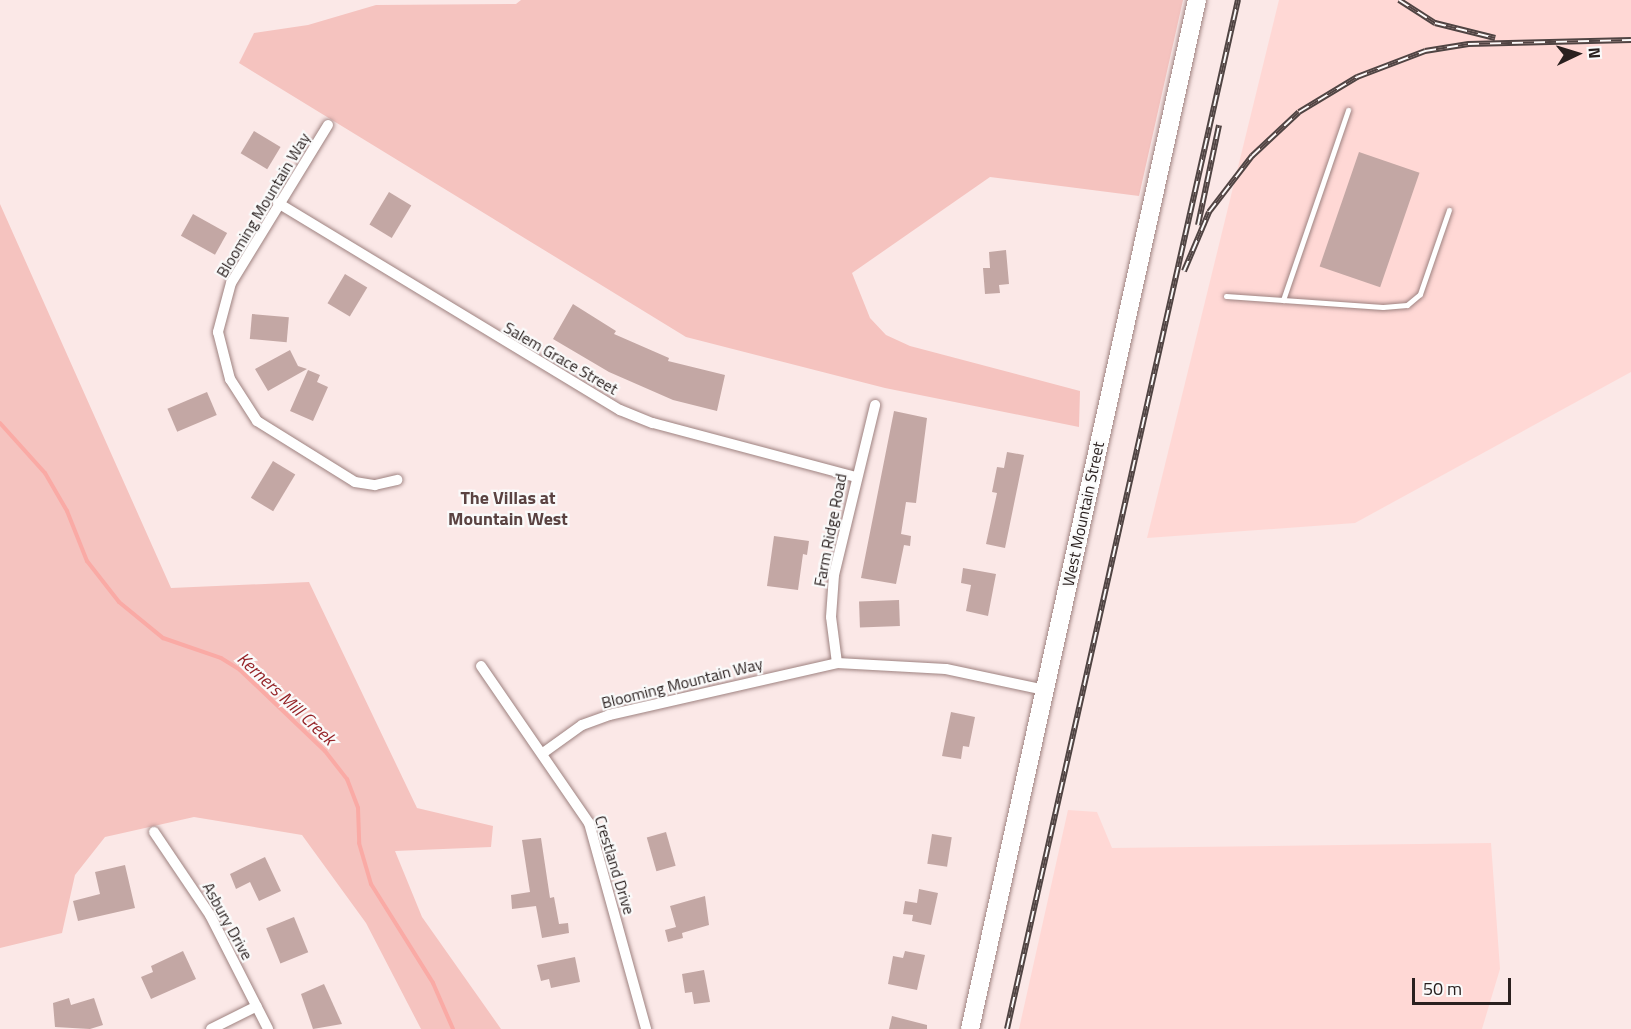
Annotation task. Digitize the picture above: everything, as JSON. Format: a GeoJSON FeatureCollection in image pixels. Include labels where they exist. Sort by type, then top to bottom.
{"type":"FeatureCollection","features":[{"type":"Feature","properties":{"kind":"main road","name":"West Mountain Street"},"geometry":{"type":"LineString","coordinates":[[970,1029],[1197,0]]}},
{"type":"Feature","properties":{"kind":"street","name":"Blooming Mountain Way"},"geometry":{"type":"LineString","coordinates":[[328,125],[278,203],[231,283],[218,332],[230,380],[256,421],[355,482],[375,485],[397,480]]}},
{"type":"Feature","properties":{"kind":"street","name":"Salem Grace Street"},"geometry":{"type":"LineString","coordinates":[[278,203],[620,410],[653,423],[856,477]]}},
{"type":"Feature","properties":{"kind":"street","name":"Farm Ridge Road"},"geometry":{"type":"LineString","coordinates":[[837,663],[831,617],[834,575],[875,405]]}},
{"type":"Feature","properties":{"kind":"street","name":"Blooming Mountain Way"},"geometry":{"type":"LineString","coordinates":[[543,753],[582,725],[609,715],[837,663],[946,669],[1045,690]]}},
{"type":"Feature","properties":{"kind":"street","name":"Crestland Drive"},"geometry":{"type":"LineString","coordinates":[[481,666],[589,823],[646,1029]]}},
{"type":"Feature","properties":{"kind":"street","name":"Asbury Drive"},"geometry":{"type":"LineString","coordinates":[[154,832],[210,915],[268,1029]]}},
{"type":"Feature","properties":{"kind":"street"},"geometry":{"type":"LineString","coordinates":[[211,1029],[257,1006]]}},
{"type":"Feature","properties":{"kind":"lane"},"geometry":{"type":"LineString","coordinates":[[1283,300],[1348,110]]}},
{"type":"Feature","properties":{"kind":"lane"},"geometry":{"type":"LineString","coordinates":[[1226,296],[1383,307],[1407,304],[1420,294],[1449,210]]}},
{"type":"Feature","properties":{"kind":"shaded area"},"geometry":{"type":"Polygon","coordinates":[[[521,0],[1183,0],[1139,196],[990,177],[852,273],[870,318],[886,335],[910,346],[1080,391],[1079,427],[885,388],[686,337],[239,63],[254,33],[308,25],[376,5],[516,4],[521,0]]]}},
{"type":"Feature","properties":{"kind":"shaded area"},"geometry":{"type":"Polygon","coordinates":[[[1279,0],[1631,0],[1631,372],[1355,523],[1147,538],[1279,0]]]}},
{"type":"Feature","properties":{"kind":"shaded area"},"geometry":{"type":"Polygon","coordinates":[[[0,204],[171,588],[309,582],[417,808],[493,826],[491,847],[395,851],[422,917],[501,1029],[421,1029],[366,923],[302,835],[194,817],[105,837],[75,875],[62,933],[0,948],[0,204]]]}},
{"type":"Feature","properties":{"kind":"shaded area"},"geometry":{"type":"Polygon","coordinates":[[[1068,810],[1097,812],[1112,848],[1491,843],[1500,969],[1482,1029],[1019,1029],[1068,810]]]}},
{"type":"Feature","properties":{"kind":"building"},"geometry":{"type":"Polygon","coordinates":[[[254,131],[281,147],[267,169],[241,153],[254,131]]]}},
{"type":"Feature","properties":{"kind":"building"},"geometry":{"type":"Polygon","coordinates":[[[1359,152],[1420,173],[1380,287],[1320,266],[1359,152]]]}},
{"type":"Feature","properties":{"kind":"building"},"geometry":{"type":"Polygon","coordinates":[[[389,192],[411,205],[392,238],[369,225],[389,192]]]}},
{"type":"Feature","properties":{"kind":"building"},"geometry":{"type":"Polygon","coordinates":[[[193,214],[227,233],[215,255],[181,236],[193,214]]]}},
{"type":"Feature","properties":{"kind":"building"},"geometry":{"type":"Polygon","coordinates":[[[1006,250],[1009,284],[999,285],[1000,293],[985,294],[983,268],[990,268],[989,252],[1006,250]]]}},
{"type":"Feature","properties":{"kind":"building"},"geometry":{"type":"Polygon","coordinates":[[[345,274],[367,287],[350,317],[327,303],[345,274]]]}},
{"type":"Feature","properties":{"kind":"building"},"geometry":{"type":"Polygon","coordinates":[[[573,304],[616,331],[614,334],[669,358],[668,361],[725,375],[717,411],[673,400],[609,372],[553,339],[573,304]]]}},
{"type":"Feature","properties":{"kind":"building"},"geometry":{"type":"Polygon","coordinates":[[[252,314],[289,317],[287,342],[250,339],[252,314]]]}},
{"type":"Feature","properties":{"kind":"building"},"geometry":{"type":"Polygon","coordinates":[[[290,350],[298,366],[307,369],[268,391],[255,369],[290,350]]]}},
{"type":"Feature","properties":{"kind":"building"},"geometry":{"type":"Polygon","coordinates":[[[308,370],[320,375],[317,382],[328,387],[313,421],[290,411],[308,370]]]}},
{"type":"Feature","properties":{"kind":"building"},"geometry":{"type":"Polygon","coordinates":[[[207,392],[217,415],[177,432],[167,409],[207,392]]]}},
{"type":"Feature","properties":{"kind":"building"},"geometry":{"type":"Polygon","coordinates":[[[894,411],[927,418],[916,503],[906,502],[901,534],[911,536],[910,546],[904,545],[896,584],[861,578],[894,411]]]}},
{"type":"Feature","properties":{"kind":"building"},"geometry":{"type":"Polygon","coordinates":[[[1007,452],[1024,455],[1005,548],[986,544],[997,493],[992,492],[997,467],[1004,468],[1007,452]]]}},
{"type":"Feature","properties":{"kind":"building"},"geometry":{"type":"Polygon","coordinates":[[[273,461],[295,474],[273,511],[251,498],[273,461]]]}},
{"type":"Feature","properties":{"kind":"building"},"geometry":{"type":"Polygon","coordinates":[[[774,536],[809,541],[807,555],[803,554],[798,590],[767,586],[774,536]]]}},
{"type":"Feature","properties":{"kind":"building"},"geometry":{"type":"Polygon","coordinates":[[[963,568],[996,574],[988,616],[966,611],[971,585],[961,583],[963,568]]]}},
{"type":"Feature","properties":{"kind":"building"},"geometry":{"type":"Polygon","coordinates":[[[899,600],[900,626],[860,627],[859,601],[899,600]]]}},
{"type":"Feature","properties":{"kind":"building"},"geometry":{"type":"Polygon","coordinates":[[[951,712],[975,717],[969,747],[963,746],[961,759],[942,756],[951,712]]]}},
{"type":"Feature","properties":{"kind":"building"},"geometry":{"type":"Polygon","coordinates":[[[666,832],[676,866],[656,871],[647,838],[666,832]]]}},
{"type":"Feature","properties":{"kind":"building"},"geometry":{"type":"Polygon","coordinates":[[[932,834],[952,837],[947,867],[927,864],[932,834]]]}},
{"type":"Feature","properties":{"kind":"building"},"geometry":{"type":"Polygon","coordinates":[[[541,838],[550,898],[554,897],[559,924],[568,923],[569,933],[542,938],[536,906],[512,909],[511,895],[530,892],[522,840],[541,838]]]}},
{"type":"Feature","properties":{"kind":"building"},"geometry":{"type":"Polygon","coordinates":[[[265,857],[281,891],[259,901],[250,882],[236,889],[230,874],[265,857]]]}},
{"type":"Feature","properties":{"kind":"building"},"geometry":{"type":"Polygon","coordinates":[[[125,865],[135,908],[78,921],[73,901],[100,894],[95,872],[125,865]]]}},
{"type":"Feature","properties":{"kind":"building"},"geometry":{"type":"Polygon","coordinates":[[[919,889],[938,893],[931,925],[912,921],[913,915],[903,914],[905,901],[917,903],[919,889]]]}},
{"type":"Feature","properties":{"kind":"building"},"geometry":{"type":"Polygon","coordinates":[[[705,896],[709,925],[682,933],[683,938],[668,942],[665,930],[676,927],[670,906],[705,896]]]}},
{"type":"Feature","properties":{"kind":"building"},"geometry":{"type":"Polygon","coordinates":[[[294,917],[308,952],[280,963],[266,928],[294,917]]]}},
{"type":"Feature","properties":{"kind":"building"},"geometry":{"type":"Polygon","coordinates":[[[183,951],[196,979],[151,999],[141,977],[153,972],[151,966],[183,951]]]}},
{"type":"Feature","properties":{"kind":"building"},"geometry":{"type":"Polygon","coordinates":[[[905,951],[925,955],[917,990],[888,984],[893,956],[903,958],[905,951]]]}},
{"type":"Feature","properties":{"kind":"building"},"geometry":{"type":"Polygon","coordinates":[[[575,957],[580,982],[551,988],[549,979],[541,981],[537,965],[575,957]]]}},
{"type":"Feature","properties":{"kind":"building"},"geometry":{"type":"Polygon","coordinates":[[[704,970],[710,1002],[694,1004],[692,992],[685,993],[682,974],[704,970]]]}},
{"type":"Feature","properties":{"kind":"building"},"geometry":{"type":"Polygon","coordinates":[[[324,984],[342,1024],[313,1029],[301,994],[324,984]]]}},
{"type":"Feature","properties":{"kind":"building"},"geometry":{"type":"Polygon","coordinates":[[[69,998],[71,1005],[94,998],[103,1025],[90,1029],[55,1027],[53,1003],[69,998]]]}},
{"type":"Feature","properties":{"kind":"building"},"geometry":{"type":"Polygon","coordinates":[[[892,1016],[927,1025],[927,1029],[889,1029],[892,1016]]]}},
{"type":"Feature","properties":{"kind":"waterway","name":"Kerners Mill Creek"},"geometry":{"type":"LineString","coordinates":[[0,423],[45,473],[67,511],[87,561],[119,602],[163,638],[221,658],[240,670],[325,751],[347,779],[358,808],[359,843],[371,884],[433,983],[453,1029]]}},
{"type":"Feature","properties":{"kind":"railway"},"geometry":{"type":"LineString","coordinates":[[1007,1029],[1238,0]]}},
{"type":"Feature","properties":{"kind":"railway"},"geometry":{"type":"LineString","coordinates":[[1399,0],[1435,23],[1495,38]]}},
{"type":"Feature","properties":{"kind":"railway"},"geometry":{"type":"LineString","coordinates":[[1184,271],[1209,212],[1252,156],[1299,112],[1357,77],[1425,51],[1468,44],[1631,40]]}},
{"type":"Feature","properties":{"kind":"railway"},"geometry":{"type":"LineString","coordinates":[[1198,225],[1219,125]]}},
{"type":"Feature","properties":{"kind":"district","name":"The Villas at Mountain West"},"geometry":{"type":"Point","coordinates":[508,509]}}]}
